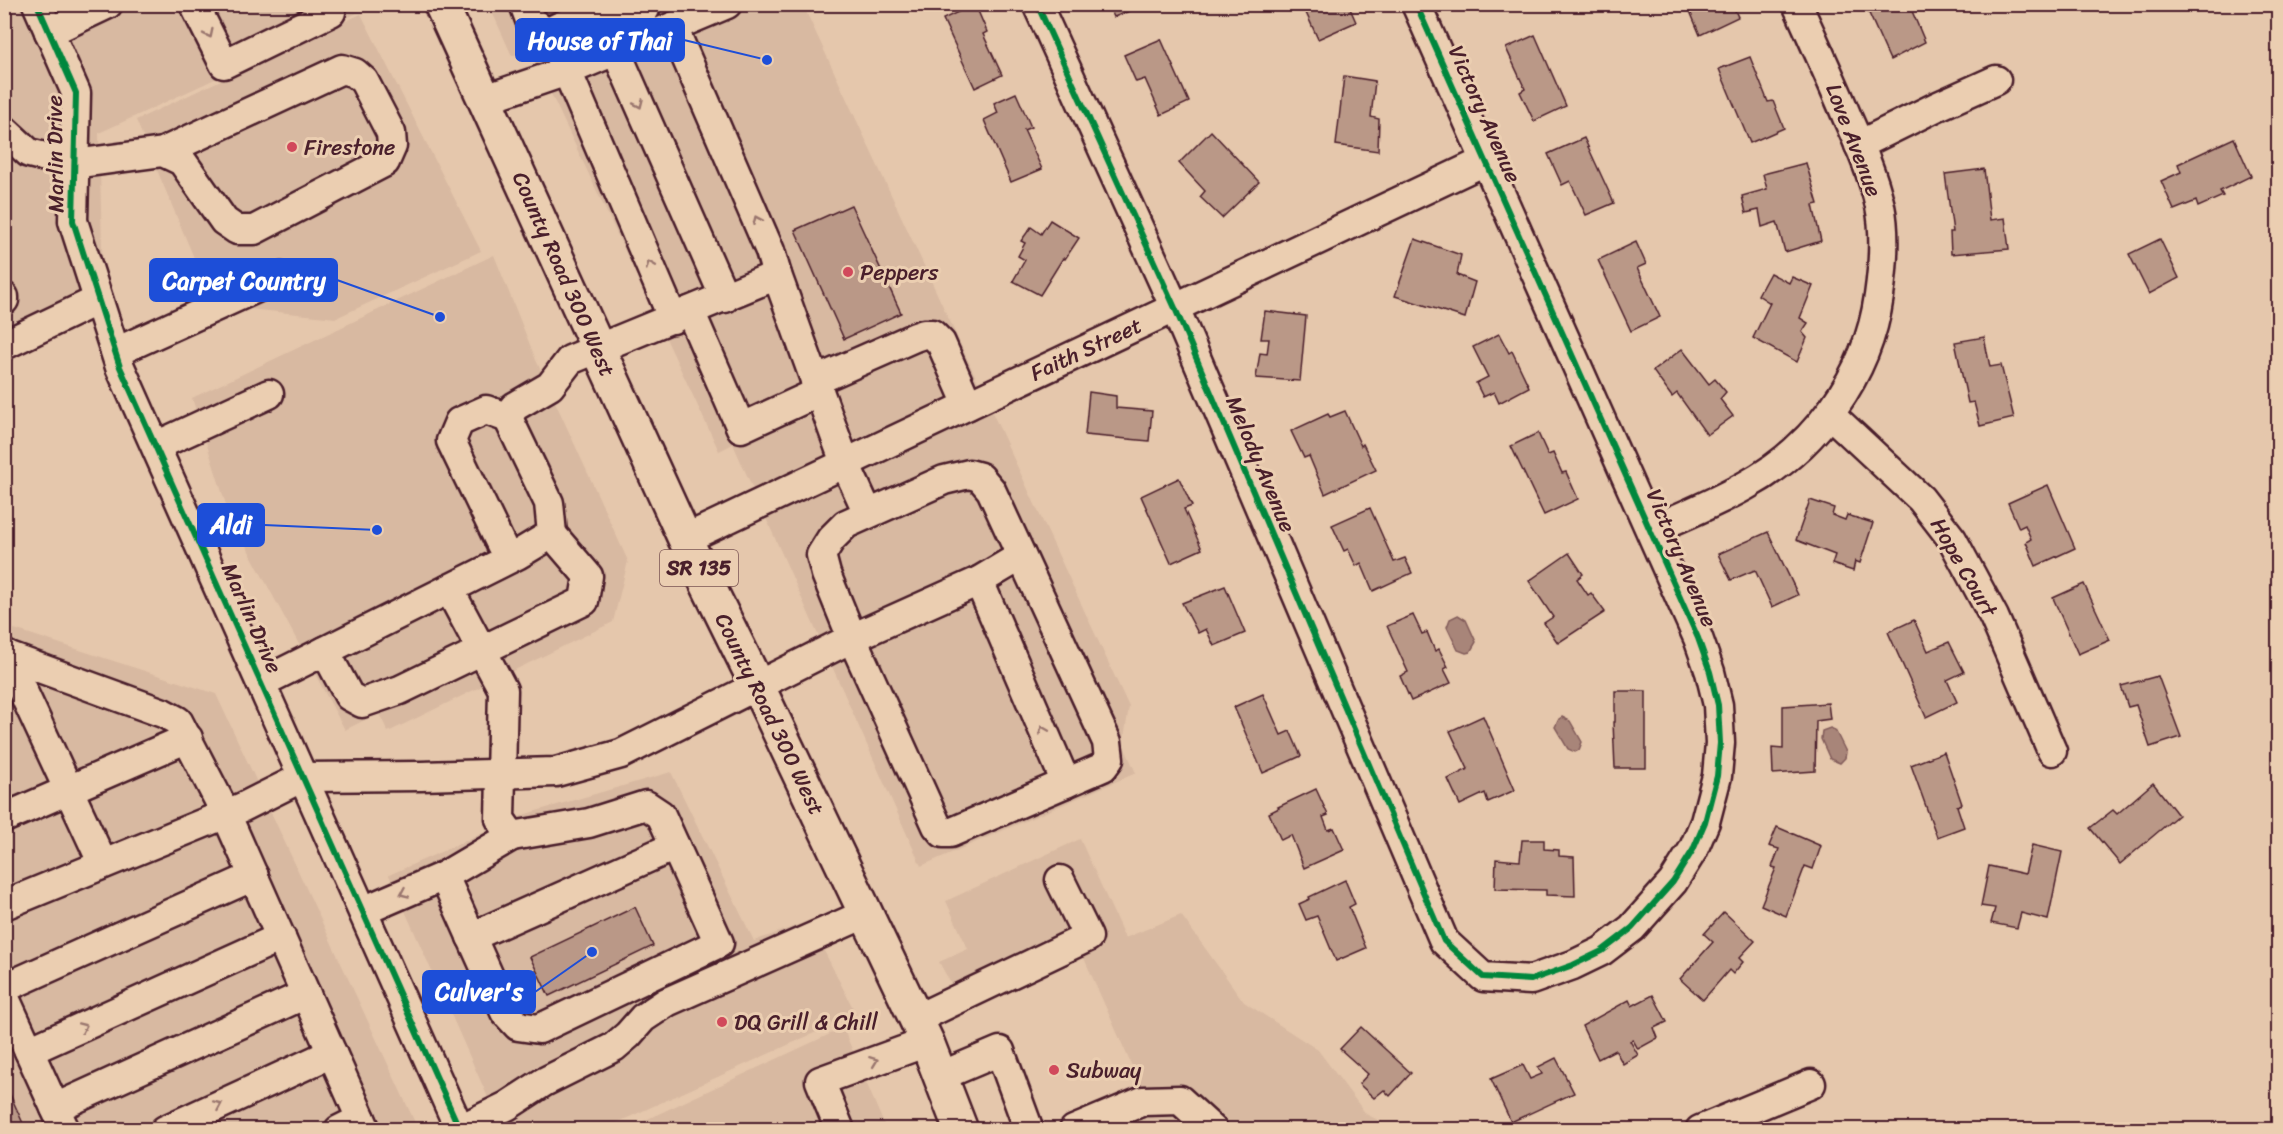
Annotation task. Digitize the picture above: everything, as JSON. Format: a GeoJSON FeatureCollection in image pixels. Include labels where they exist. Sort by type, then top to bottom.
{"type":"FeatureCollection","features":[{"type":"Feature","properties":{"kind":"main road","name":"County Road 300 West"},"geometry":{"type":"LineString","coordinates":[[441,4],[685,539],[921,1030],[961,1130]]}},
{"type":"Feature","properties":{"kind":"street","name":"Marlin Drive"},"geometry":{"type":"LineString","coordinates":[[37,4],[76,93],[73,221],[116,352],[460,1129]]}},
{"type":"Feature","properties":{"kind":"street"},"geometry":{"type":"LineString","coordinates":[[49,32],[108,4]]}},
{"type":"Feature","properties":{"kind":"street"},"geometry":{"type":"LineString","coordinates":[[194,4],[224,64],[331,12],[327,4]]}},
{"type":"Feature","properties":{"kind":"street"},"geometry":{"type":"LineString","coordinates":[[524,4],[530,20],[546,33],[558,50],[681,315],[741,428],[924,334],[932,334],[941,343],[968,405]]}},
{"type":"Feature","properties":{"kind":"street"},"geometry":{"type":"LineString","coordinates":[[546,33],[594,7],[628,15],[645,9],[643,4]]}},
{"type":"Feature","properties":{"kind":"street"},"geometry":{"type":"LineString","coordinates":[[485,99],[567,71],[727,4]]}},
{"type":"Feature","properties":{"kind":"street","name":"Melody Avenue"},"geometry":{"type":"LineString","coordinates":[[1037,4],[1175,308],[1444,940]]}},
{"type":"Feature","properties":{"kind":"street","name":"Victory Avenue"},"geometry":{"type":"LineString","coordinates":[[1416,4],[1698,638],[1718,705],[1720,743],[1717,776],[1705,822],[1694,850],[1673,882],[1632,928],[1602,951],[1550,975],[1531,980],[1483,977],[1444,940]]}},
{"type":"Feature","properties":{"kind":"street","name":"Love Avenue"},"geometry":{"type":"LineString","coordinates":[[1651,530],[1707,506],[1747,485],[1783,461],[1830,414],[1849,384],[1877,317],[1883,275],[1880,209],[1871,175],[1859,145],[1797,4]]}},
{"type":"Feature","properties":{"kind":"street"},"geometry":{"type":"LineString","coordinates":[[673,27],[770,251],[845,463],[868,513]]}},
{"type":"Feature","properties":{"kind":"street"},"geometry":{"type":"LineString","coordinates":[[616,51],[725,298]]}},
{"type":"Feature","properties":{"kind":"street"},"geometry":{"type":"LineString","coordinates":[[4,130],[29,153],[74,164],[163,152],[342,69],[355,73],[364,81],[391,133],[392,146],[385,162],[254,230],[237,230],[224,221],[182,161],[163,152]]}},
{"type":"Feature","properties":{"kind":"street"},"geometry":{"type":"LineString","coordinates":[[1859,145],[1936,106],[1996,80]]}},
{"type":"Feature","properties":{"kind":"street","name":"Faith Street"},"geometry":{"type":"LineString","coordinates":[[685,539],[1486,160]]}},
{"type":"Feature","properties":{"kind":"street"},"geometry":{"type":"LineString","coordinates":[[508,418],[514,406],[550,386],[570,360],[777,275]]}},
{"type":"Feature","properties":{"kind":"street"},"geometry":{"type":"LineString","coordinates":[[116,352],[281,277]]}},
{"type":"Feature","properties":{"kind":"street"},"geometry":{"type":"LineString","coordinates":[[4,345],[98,300]]}},
{"type":"Feature","properties":{"kind":"street"},"geometry":{"type":"LineString","coordinates":[[156,446],[269,394]]}},
{"type":"Feature","properties":{"kind":"street"},"geometry":{"type":"LineString","coordinates":[[325,651],[349,696],[363,704],[400,690],[584,601],[588,576],[552,534],[549,503],[508,418],[486,410],[459,422],[451,441],[508,559]]}},
{"type":"Feature","properties":{"kind":"street","name":"Hope Court"},"geometry":{"type":"LineString","coordinates":[[1830,414],[1921,499],[1952,539],[1994,617],[2052,751]]}},
{"type":"Feature","properties":{"kind":"street"},"geometry":{"type":"LineString","coordinates":[[969,474],[980,477],[991,490],[1021,556],[1107,742],[1109,759],[1102,767],[950,833],[943,833],[937,826],[852,638],[821,555],[831,539],[846,524],[944,480],[969,474]]}},
{"type":"Feature","properties":{"kind":"street"},"geometry":{"type":"LineString","coordinates":[[261,683],[508,559],[552,534]]}},
{"type":"Feature","properties":{"kind":"street"},"geometry":{"type":"LineString","coordinates":[[4,905],[226,814],[303,777],[556,772],[621,754],[852,638],[979,581],[1021,556]]}},
{"type":"Feature","properties":{"kind":"street"},"geometry":{"type":"LineString","coordinates":[[979,581],[1066,783]]}},
{"type":"Feature","properties":{"kind":"street"},"geometry":{"type":"LineString","coordinates":[[449,589],[503,690],[500,819],[512,836]]}},
{"type":"Feature","properties":{"kind":"street"},"geometry":{"type":"LineString","coordinates":[[5,655],[163,713],[178,721],[226,814],[332,1053],[355,1126]]}},
{"type":"Feature","properties":{"kind":"street"},"geometry":{"type":"LineString","coordinates":[[5,655],[103,864]]}},
{"type":"Feature","properties":{"kind":"street"},"geometry":{"type":"LineString","coordinates":[[4,818],[188,738]]}},
{"type":"Feature","properties":{"kind":"street"},"geometry":{"type":"LineString","coordinates":[[363,911],[444,876],[512,836],[589,823],[646,805],[661,815],[719,943],[539,1029],[518,1026],[505,1012],[444,876]]}},
{"type":"Feature","properties":{"kind":"street"},"geometry":{"type":"LineString","coordinates":[[471,937],[675,846]]}},
{"type":"Feature","properties":{"kind":"street"},"geometry":{"type":"LineString","coordinates":[[4,988],[254,876]]}},
{"type":"Feature","properties":{"kind":"street"},"geometry":{"type":"LineString","coordinates":[[840,1130],[820,1081],[921,1030],[1088,937],[1060,880]]}},
{"type":"Feature","properties":{"kind":"street"},"geometry":{"type":"LineString","coordinates":[[460,1129],[507,1106],[544,1082],[614,1047],[643,1018],[667,1002],[865,914]]}},
{"type":"Feature","properties":{"kind":"street"},"geometry":{"type":"LineString","coordinates":[[30,1051],[281,937]]}},
{"type":"Feature","properties":{"kind":"street"},"geometry":{"type":"LineString","coordinates":[[4,996],[60,1119],[306,994]]}},
{"type":"Feature","properties":{"kind":"street"},"geometry":{"type":"LineString","coordinates":[[941,1076],[1000,1051],[1029,1130]]}},
{"type":"Feature","properties":{"kind":"street"},"geometry":{"type":"LineString","coordinates":[[165,1130],[332,1053]]}},
{"type":"Feature","properties":{"kind":"street"},"geometry":{"type":"LineString","coordinates":[[1700,1130],[1811,1084]]}},
{"type":"Feature","properties":{"kind":"street"},"geometry":{"type":"LineString","coordinates":[[1074,1130],[1143,1101],[1180,1100],[1213,1130]]}},
{"type":"Feature","properties":{"kind":"shaded area"},"geometry":{"type":"Polygon","coordinates":[[[31,4],[367,4],[368,8],[99,133],[103,284],[5,328],[4,5],[11,5],[14,13],[31,4]]]}},
{"type":"Feature","properties":{"kind":"shaded area"},"geometry":{"type":"Polygon","coordinates":[[[489,5],[803,5],[1129,707],[1123,744],[1136,773],[921,866],[733,444],[719,451],[530,49],[512,56],[489,5]]]}},
{"type":"Feature","properties":{"kind":"shaded area"},"geometry":{"type":"Polygon","coordinates":[[[361,14],[481,251],[336,318],[249,309],[221,322],[136,120],[361,14]]]}},
{"type":"Feature","properties":{"kind":"shaded area"},"geometry":{"type":"Polygon","coordinates":[[[494,255],[536,360],[628,561],[613,622],[388,732],[379,713],[345,730],[229,514],[192,398],[494,255]]]}},
{"type":"Feature","properties":{"kind":"shaded area"},"geometry":{"type":"Polygon","coordinates":[[[1458,615],[1466,620],[1476,642],[1470,652],[1458,650],[1447,627],[1450,619],[1458,615]]]}},
{"type":"Feature","properties":{"kind":"shaded area"},"geometry":{"type":"Polygon","coordinates":[[[5,626],[216,694],[418,1129],[5,1130],[5,626]]]}},
{"type":"Feature","properties":{"kind":"shaded area"},"geometry":{"type":"Polygon","coordinates":[[[1562,717],[1570,721],[1582,742],[1579,750],[1575,752],[1568,749],[1555,727],[1562,717]]]}},
{"type":"Feature","properties":{"kind":"shaded area"},"geometry":{"type":"Polygon","coordinates":[[[1830,728],[1835,730],[1846,752],[1845,758],[1840,763],[1830,759],[1821,739],[1822,731],[1830,728]]]}},
{"type":"Feature","properties":{"kind":"shaded area"},"geometry":{"type":"Polygon","coordinates":[[[671,772],[754,941],[809,921],[856,1014],[603,1129],[502,1129],[389,875],[526,814],[671,772]]]}},
{"type":"Feature","properties":{"kind":"shaded area"},"geometry":{"type":"Polygon","coordinates":[[[1080,839],[1125,938],[1181,915],[1244,1002],[1318,1050],[1366,1114],[1396,1129],[1051,1129],[1143,1091],[1083,956],[965,1009],[939,962],[968,949],[946,901],[1080,839]]]}},
{"type":"Feature","properties":{"kind":"shaded area"},"geometry":{"type":"Polygon","coordinates":[[[843,1028],[886,1129],[624,1130],[843,1028]]]}},
{"type":"Feature","properties":{"kind":"building"},"geometry":{"type":"Polygon","coordinates":[[[975,4],[987,32],[983,34],[1002,75],[975,88],[943,19],[975,4]]]}},
{"type":"Feature","properties":{"kind":"building"},"geometry":{"type":"Polygon","coordinates":[[[1108,4],[1141,4],[1142,6],[1114,17],[1108,4]]]}},
{"type":"Feature","properties":{"kind":"building"},"geometry":{"type":"Polygon","coordinates":[[[1302,4],[1348,4],[1356,22],[1318,39],[1302,4]]]}},
{"type":"Feature","properties":{"kind":"building"},"geometry":{"type":"Polygon","coordinates":[[[1687,4],[1732,4],[1738,17],[1700,35],[1687,4]]]}},
{"type":"Feature","properties":{"kind":"building"},"geometry":{"type":"Polygon","coordinates":[[[1872,4],[1909,4],[1925,42],[1890,60],[1868,11],[1874,8],[1872,4]]]}},
{"type":"Feature","properties":{"kind":"building"},"geometry":{"type":"Polygon","coordinates":[[[1535,35],[1566,106],[1534,121],[1520,92],[1525,89],[1506,48],[1535,35]]]}},
{"type":"Feature","properties":{"kind":"building"},"geometry":{"type":"Polygon","coordinates":[[[1161,39],[1189,102],[1161,115],[1145,79],[1136,82],[1124,55],[1161,39]]]}},
{"type":"Feature","properties":{"kind":"building"},"geometry":{"type":"Polygon","coordinates":[[[1750,57],[1768,102],[1773,101],[1784,128],[1750,143],[1719,69],[1750,57]]]}},
{"type":"Feature","properties":{"kind":"building"},"geometry":{"type":"Polygon","coordinates":[[[1344,76],[1375,81],[1371,117],[1379,119],[1378,151],[1336,145],[1344,76]]]}},
{"type":"Feature","properties":{"kind":"building"},"geometry":{"type":"Polygon","coordinates":[[[1016,93],[1031,127],[1024,130],[1042,169],[1011,182],[984,120],[998,113],[994,103],[1016,93]]]}},
{"type":"Feature","properties":{"kind":"building"},"geometry":{"type":"Polygon","coordinates":[[[1211,131],[1259,182],[1222,218],[1200,197],[1205,191],[1179,163],[1211,131]]]}},
{"type":"Feature","properties":{"kind":"building"},"geometry":{"type":"Polygon","coordinates":[[[1584,138],[1614,203],[1586,215],[1570,181],[1562,185],[1548,154],[1584,138]]]}},
{"type":"Feature","properties":{"kind":"building"},"geometry":{"type":"Polygon","coordinates":[[[2234,138],[2251,176],[2220,191],[2223,196],[2198,207],[2196,201],[2174,210],[2161,181],[2181,172],[2178,164],[2234,138]]]}},
{"type":"Feature","properties":{"kind":"building"},"geometry":{"type":"Polygon","coordinates":[[[1806,163],[1818,204],[1813,205],[1821,241],[1785,252],[1777,222],[1762,227],[1759,210],[1746,213],[1742,196],[1767,189],[1763,174],[1806,163]]]}},
{"type":"Feature","properties":{"kind":"building"},"geometry":{"type":"Polygon","coordinates":[[[1984,169],[1990,220],[2005,218],[2009,249],[1951,254],[1950,232],[1953,232],[1945,174],[1984,169]]]}},
{"type":"Feature","properties":{"kind":"building","name":"Peppers"},"geometry":{"type":"Polygon","coordinates":[[[851,205],[901,313],[844,339],[795,230],[851,205]]]}},
{"type":"Feature","properties":{"kind":"building"},"geometry":{"type":"Polygon","coordinates":[[[1050,220],[1079,238],[1065,259],[1063,258],[1040,295],[1013,281],[1025,260],[1018,256],[1025,243],[1021,241],[1031,227],[1041,234],[1050,220]]]}},
{"type":"Feature","properties":{"kind":"building"},"geometry":{"type":"Polygon","coordinates":[[[1415,239],[1461,255],[1457,275],[1475,282],[1465,318],[1395,296],[1415,239]]]}},
{"type":"Feature","properties":{"kind":"building"},"geometry":{"type":"Polygon","coordinates":[[[2160,239],[2179,278],[2149,294],[2129,254],[2160,239]]]}},
{"type":"Feature","properties":{"kind":"building"},"geometry":{"type":"Polygon","coordinates":[[[1636,242],[1646,264],[1637,268],[1660,317],[1631,331],[1598,260],[1636,242]]]}},
{"type":"Feature","properties":{"kind":"building"},"geometry":{"type":"Polygon","coordinates":[[[1770,273],[1789,283],[1792,277],[1813,286],[1800,318],[1808,323],[1802,332],[1807,338],[1797,362],[1753,338],[1770,303],[1758,295],[1770,273]]]}},
{"type":"Feature","properties":{"kind":"building"},"geometry":{"type":"Polygon","coordinates":[[[1265,311],[1306,316],[1300,381],[1256,378],[1260,353],[1267,354],[1269,339],[1261,339],[1265,311]]]}},
{"type":"Feature","properties":{"kind":"building"},"geometry":{"type":"Polygon","coordinates":[[[1499,334],[1509,353],[1512,351],[1529,387],[1499,403],[1494,392],[1483,397],[1476,383],[1488,377],[1473,347],[1499,334]]]}},
{"type":"Feature","properties":{"kind":"building"},"geometry":{"type":"Polygon","coordinates":[[[1984,337],[1990,367],[2001,365],[2014,418],[1980,426],[1974,402],[1968,403],[1955,342],[1984,337]]]}},
{"type":"Feature","properties":{"kind":"building"},"geometry":{"type":"Polygon","coordinates":[[[1682,349],[1709,384],[1715,379],[1726,392],[1720,399],[1733,416],[1707,435],[1677,393],[1672,397],[1653,371],[1682,349]]]}},
{"type":"Feature","properties":{"kind":"building"},"geometry":{"type":"Polygon","coordinates":[[[1089,392],[1116,396],[1116,408],[1152,411],[1149,441],[1085,435],[1089,392]]]}},
{"type":"Feature","properties":{"kind":"building"},"geometry":{"type":"Polygon","coordinates":[[[1345,411],[1361,446],[1363,444],[1376,470],[1325,494],[1309,456],[1304,458],[1291,431],[1328,414],[1330,417],[1345,411]]]}},
{"type":"Feature","properties":{"kind":"building"},"geometry":{"type":"Polygon","coordinates":[[[1538,433],[1548,455],[1553,453],[1562,473],[1566,472],[1578,499],[1544,515],[1511,446],[1538,433]]]}},
{"type":"Feature","properties":{"kind":"building"},"geometry":{"type":"Polygon","coordinates":[[[1179,478],[1192,506],[1184,509],[1202,549],[1171,563],[1141,496],[1179,478]]]}},
{"type":"Feature","properties":{"kind":"building"},"geometry":{"type":"Polygon","coordinates":[[[2048,485],[2075,548],[2036,566],[2026,542],[2031,539],[2025,525],[2019,528],[2008,503],[2048,485]]]}},
{"type":"Feature","properties":{"kind":"building"},"geometry":{"type":"Polygon","coordinates":[[[1810,500],[1834,508],[1832,515],[1845,520],[1847,515],[1873,523],[1860,563],[1855,561],[1853,571],[1832,564],[1835,555],[1796,540],[1810,500]]]}},
{"type":"Feature","properties":{"kind":"building"},"geometry":{"type":"Polygon","coordinates":[[[1370,508],[1394,562],[1405,558],[1412,573],[1373,591],[1361,563],[1356,566],[1348,549],[1344,551],[1332,525],[1370,508]]]}},
{"type":"Feature","properties":{"kind":"building"},"geometry":{"type":"Polygon","coordinates":[[[1768,532],[1798,595],[1772,607],[1755,570],[1731,580],[1718,554],[1768,532]]]}},
{"type":"Feature","properties":{"kind":"building"},"geometry":{"type":"Polygon","coordinates":[[[1569,553],[1583,574],[1577,579],[1588,595],[1591,593],[1605,612],[1558,643],[1544,623],[1553,617],[1529,581],[1569,553]]]}},
{"type":"Feature","properties":{"kind":"building"},"geometry":{"type":"Polygon","coordinates":[[[2084,584],[2110,640],[2078,654],[2053,598],[2084,584]]]}},
{"type":"Feature","properties":{"kind":"building"},"geometry":{"type":"Polygon","coordinates":[[[1225,586],[1245,633],[1214,646],[1206,629],[1198,633],[1182,603],[1225,586]]]}},
{"type":"Feature","properties":{"kind":"building"},"geometry":{"type":"Polygon","coordinates":[[[1413,615],[1422,634],[1427,632],[1435,651],[1439,649],[1448,667],[1444,669],[1451,683],[1411,701],[1400,676],[1408,672],[1387,626],[1413,615]]]}},
{"type":"Feature","properties":{"kind":"building"},"geometry":{"type":"Polygon","coordinates":[[[1914,620],[1928,651],[1949,642],[1964,672],[1947,680],[1957,702],[1926,717],[1888,632],[1914,620]]]}},
{"type":"Feature","properties":{"kind":"building"},"geometry":{"type":"Polygon","coordinates":[[[2158,676],[2181,737],[2150,747],[2136,705],[2128,707],[2121,686],[2158,676]]]}},
{"type":"Feature","properties":{"kind":"building"},"geometry":{"type":"Polygon","coordinates":[[[1615,691],[1646,691],[1646,768],[1615,768],[1613,722],[1615,722],[1615,691]]]}},
{"type":"Feature","properties":{"kind":"building"},"geometry":{"type":"Polygon","coordinates":[[[1263,694],[1281,735],[1290,731],[1301,756],[1263,773],[1234,707],[1263,694]]]}},
{"type":"Feature","properties":{"kind":"building"},"geometry":{"type":"Polygon","coordinates":[[[1828,703],[1830,719],[1816,721],[1815,771],[1773,774],[1772,748],[1783,749],[1783,706],[1828,703]]]}},
{"type":"Feature","properties":{"kind":"building"},"geometry":{"type":"Polygon","coordinates":[[[1483,716],[1515,790],[1488,802],[1485,793],[1460,805],[1448,779],[1468,769],[1450,731],[1483,716]]]}},
{"type":"Feature","properties":{"kind":"building"},"geometry":{"type":"Polygon","coordinates":[[[1944,752],[1962,804],[1957,806],[1964,827],[1937,837],[1911,765],[1944,752]]]}},
{"type":"Feature","properties":{"kind":"building"},"geometry":{"type":"Polygon","coordinates":[[[2153,783],[2178,815],[2120,864],[2090,828],[2113,810],[2117,814],[2153,783]]]}},
{"type":"Feature","properties":{"kind":"building"},"geometry":{"type":"Polygon","coordinates":[[[1316,789],[1328,815],[1323,817],[1328,830],[1334,828],[1344,850],[1304,868],[1291,835],[1281,840],[1269,813],[1316,789]]]}},
{"type":"Feature","properties":{"kind":"building"},"geometry":{"type":"Polygon","coordinates":[[[1777,827],[1821,846],[1813,869],[1805,866],[1786,916],[1761,905],[1776,868],[1772,867],[1779,849],[1769,846],[1777,827]]]}},
{"type":"Feature","properties":{"kind":"building"},"geometry":{"type":"Polygon","coordinates":[[[1522,840],[1544,840],[1544,849],[1559,850],[1559,856],[1574,857],[1575,896],[1546,895],[1546,890],[1495,889],[1496,859],[1520,861],[1522,840]]]}},
{"type":"Feature","properties":{"kind":"building"},"geometry":{"type":"Polygon","coordinates":[[[2032,845],[2062,852],[2048,920],[2021,913],[2017,928],[1991,923],[1995,908],[1981,906],[1989,866],[2025,874],[2032,845]]]}},
{"type":"Feature","properties":{"kind":"building"},"geometry":{"type":"Polygon","coordinates":[[[1345,880],[1355,904],[1349,907],[1366,948],[1336,961],[1317,916],[1306,920],[1299,904],[1345,880]]]}},
{"type":"Feature","properties":{"kind":"building"},"geometry":{"type":"Polygon","coordinates":[[[635,907],[653,946],[549,996],[530,957],[635,907]]]}},
{"type":"Feature","properties":{"kind":"building"},"geometry":{"type":"Polygon","coordinates":[[[1724,912],[1755,941],[1739,958],[1743,962],[1733,974],[1729,970],[1703,1000],[1680,979],[1713,942],[1704,934],[1724,912]]]}},
{"type":"Feature","properties":{"kind":"building"},"geometry":{"type":"Polygon","coordinates":[[[1653,995],[1667,1022],[1654,1028],[1658,1038],[1638,1049],[1633,1040],[1630,1041],[1638,1055],[1623,1064],[1615,1050],[1598,1059],[1582,1026],[1629,1000],[1632,1006],[1653,995]]]}},
{"type":"Feature","properties":{"kind":"building"},"geometry":{"type":"Polygon","coordinates":[[[1361,1027],[1411,1073],[1390,1096],[1384,1090],[1374,1098],[1359,1084],[1368,1074],[1340,1049],[1361,1027]]]}},
{"type":"Feature","properties":{"kind":"building"},"geometry":{"type":"Polygon","coordinates":[[[1556,1058],[1574,1093],[1511,1122],[1491,1079],[1523,1065],[1530,1079],[1542,1074],[1538,1067],[1556,1058]]]}},
{"type":"Feature","properties":{"kind":"building"},"geometry":{"type":"Polygon","coordinates":[[[4,1081],[26,1130],[4,1130],[4,1081]]]}},
{"type":"Feature","properties":{"kind":"cycle path"},"geometry":{"type":"LineString","coordinates":[[37,4],[76,93],[73,221],[120,367],[460,1130]]}},
{"type":"Feature","properties":{"kind":"cycle path"},"geometry":{"type":"LineString","coordinates":[[1037,4],[1175,308],[1444,941],[1483,977],[1531,980],[1573,965],[1602,951],[1632,928],[1673,882],[1693,850],[1705,822],[1717,776],[1720,743],[1718,705],[1698,638],[1416,4]]}},
{"type":"Feature","properties":{"kind":"place","name":"House of Thai"},"geometry":{"type":"Point","coordinates":[767,60]}},
{"type":"Feature","properties":{"kind":"place","name":"Firestone"},"geometry":{"type":"Point","coordinates":[292,147]}},
{"type":"Feature","properties":{"kind":"place","name":"Peppers"},"geometry":{"type":"Point","coordinates":[848,272]}},
{"type":"Feature","properties":{"kind":"place","name":"Carpet Country"},"geometry":{"type":"Point","coordinates":[440,317]}},
{"type":"Feature","properties":{"kind":"place","name":"Aldi"},"geometry":{"type":"Point","coordinates":[377,530]}},
{"type":"Feature","properties":{"kind":"place","name":"Culver's"},"geometry":{"type":"Point","coordinates":[592,952]}},
{"type":"Feature","properties":{"kind":"place","name":"DQ Grill & Chill"},"geometry":{"type":"Point","coordinates":[722,1022]}},
{"type":"Feature","properties":{"kind":"place","name":"Subway"},"geometry":{"type":"Point","coordinates":[1054,1070]}}]}
